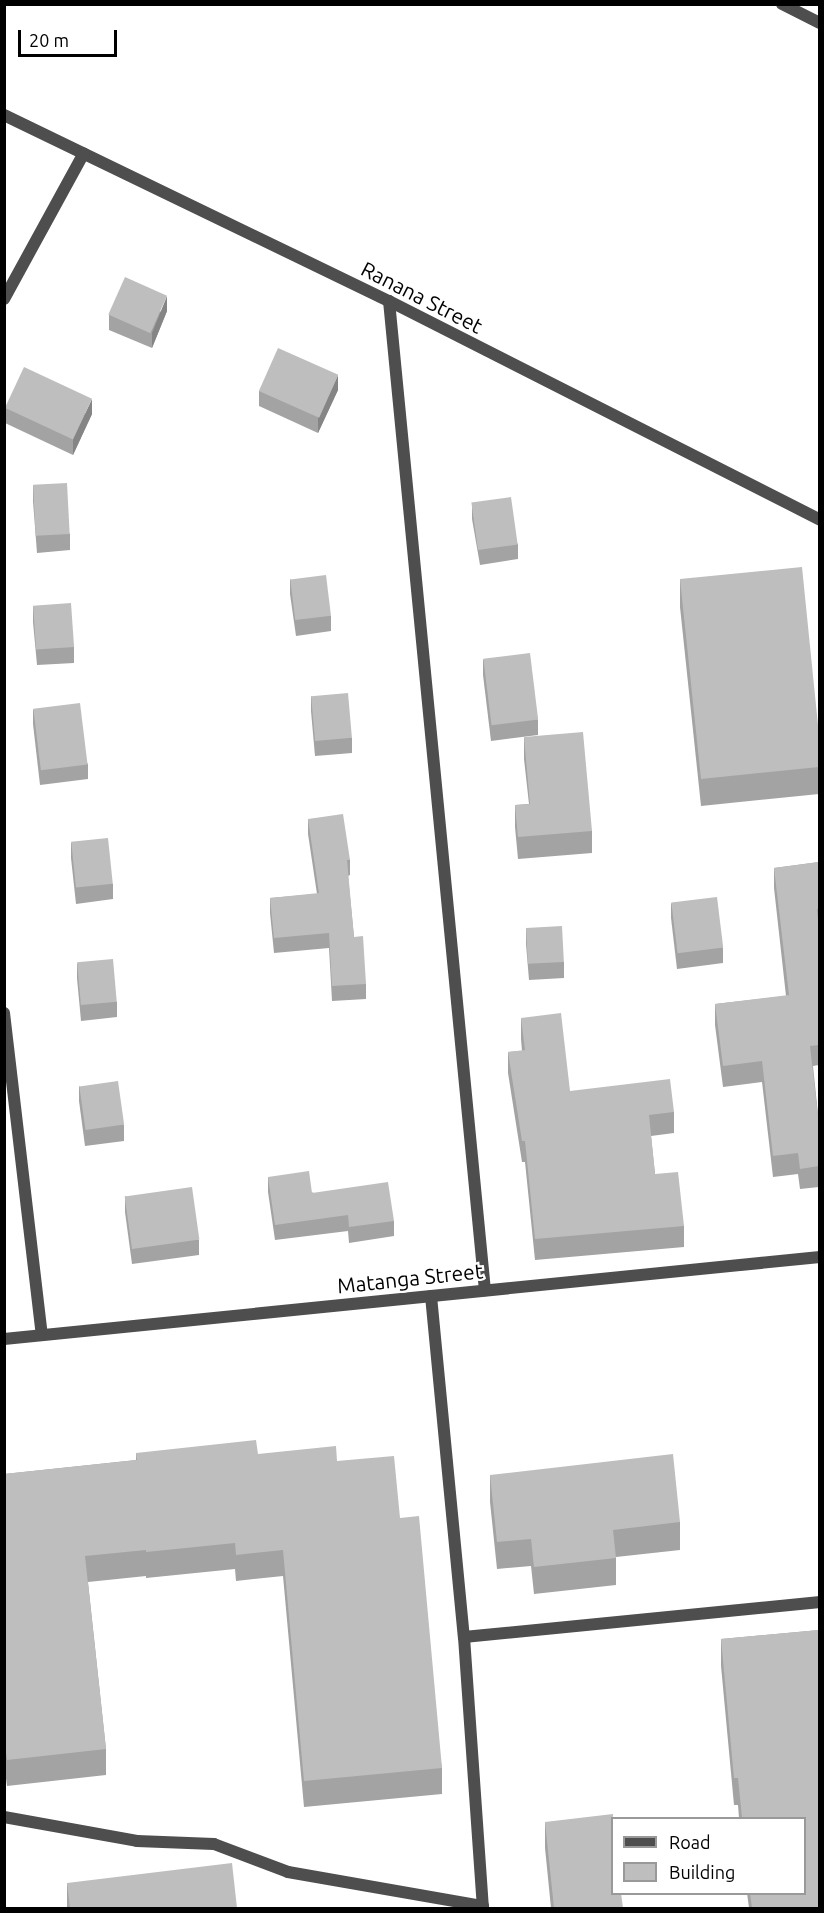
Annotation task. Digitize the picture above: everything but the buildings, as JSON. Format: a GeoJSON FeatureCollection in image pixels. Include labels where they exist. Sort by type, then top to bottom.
{"type":"FeatureCollection","features":[{"type":"Feature","properties":{"kind":"street"},"geometry":{"type":"LineString","coordinates":[[782,4],[819,23]]}},
{"type":"Feature","properties":{"kind":"street","name":"Ranana Street"},"geometry":{"type":"LineString","coordinates":[[4,115],[389,302],[819,520]]}},
{"type":"Feature","properties":{"kind":"street"},"geometry":{"type":"LineString","coordinates":[[4,298],[84,153]]}},
{"type":"Feature","properties":{"kind":"street"},"geometry":{"type":"LineString","coordinates":[[389,302],[485,1290]]}},
{"type":"Feature","properties":{"kind":"street"},"geometry":{"type":"LineString","coordinates":[[4,1013],[42,1335]]}},
{"type":"Feature","properties":{"kind":"street","name":"Matanga Street"},"geometry":{"type":"LineString","coordinates":[[4,1339],[819,1257]]}},
{"type":"Feature","properties":{"kind":"street"},"geometry":{"type":"LineString","coordinates":[[4,1817],[137,1841],[214,1844],[288,1872],[483,1907],[464,1637],[431,1296]]}},
{"type":"Feature","properties":{"kind":"street"},"geometry":{"type":"LineString","coordinates":[[464,1637],[819,1602]]}}]}
